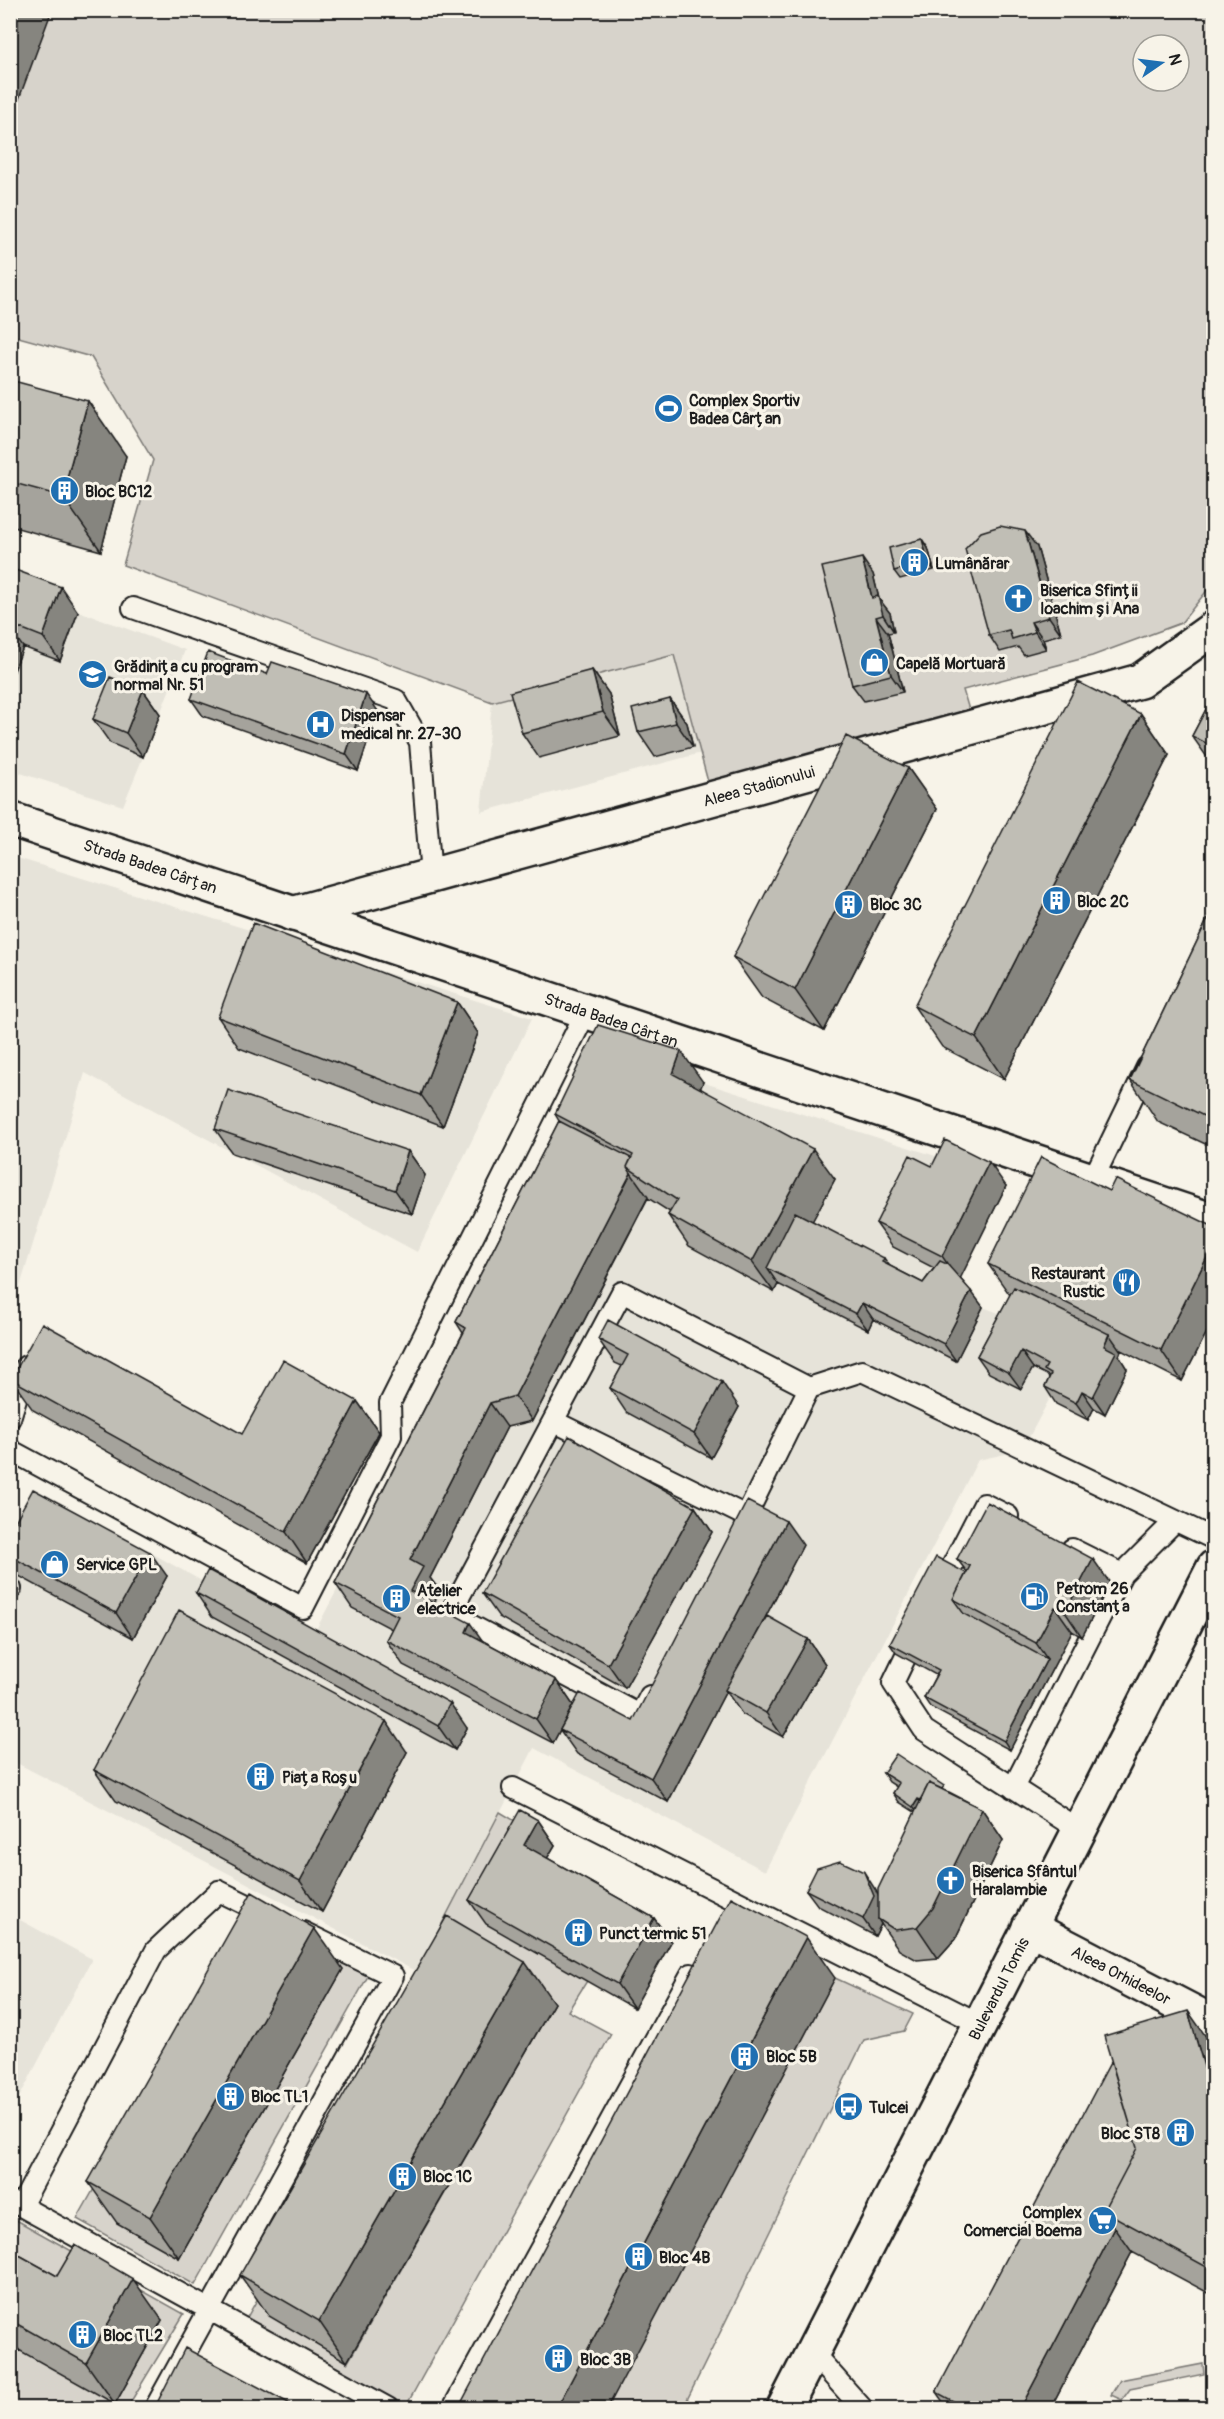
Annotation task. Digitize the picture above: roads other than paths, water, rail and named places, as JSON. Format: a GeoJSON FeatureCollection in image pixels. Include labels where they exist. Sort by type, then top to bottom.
{"type":"FeatureCollection","features":[{"type":"Feature","properties":{"kind":"street","name":"Aleea Stadionului"},"geometry":{"type":"LineString","coordinates":[[292,914],[1140,681],[1214,628]]}},
{"type":"Feature","properties":{"kind":"street","name":"Strada Badea Cârțan"},"geometry":{"type":"LineString","coordinates":[[10,819],[1214,1221]]}},
{"type":"Feature","properties":{"kind":"street","name":"Bulevardul Tomis"},"geometry":{"type":"LineString","coordinates":[[784,2409],[1214,1567]]}},
{"type":"Feature","properties":{"kind":"street","name":"Aleea Orhideelor"},"geometry":{"type":"LineString","coordinates":[[1029,1927],[1214,2022]]}},
{"type":"Feature","properties":{"kind":"lane"},"geometry":{"type":"LineString","coordinates":[[133,608],[396,700],[420,742],[431,876]]}},
{"type":"Feature","properties":{"kind":"lane"},"geometry":{"type":"LineString","coordinates":[[10,1450],[303,1608],[391,1436],[390,1403],[586,1012]]}},
{"type":"Feature","properties":{"kind":"lane"},"geometry":{"type":"LineString","coordinates":[[1092,1181],[1156,1050]]}},
{"type":"Feature","properties":{"kind":"lane"},"geometry":{"type":"LineString","coordinates":[[657,1684],[640,1715],[450,1614],[622,1292],[809,1388],[862,1371],[1214,1539]]}},
{"type":"Feature","properties":{"kind":"lane"},"geometry":{"type":"LineString","coordinates":[[10,1418],[30,1354]]}},
{"type":"Feature","properties":{"kind":"lane"},"geometry":{"type":"LineString","coordinates":[[735,1537],[809,1388]]}},
{"type":"Feature","properties":{"kind":"lane"},"geometry":{"type":"LineString","coordinates":[[553,1421],[746,1516]]}},
{"type":"Feature","properties":{"kind":"lane"},"geometry":{"type":"LineString","coordinates":[[950,1570],[984,1504],[1026,1526]]}},
{"type":"Feature","properties":{"kind":"lane"},"geometry":{"type":"LineString","coordinates":[[1013,1788],[1122,1574],[1175,1521]]}},
{"type":"Feature","properties":{"kind":"lane"},"geometry":{"type":"LineString","coordinates":[[1058,1542],[1122,1574]]}},
{"type":"Feature","properties":{"kind":"lane"},"geometry":{"type":"LineString","coordinates":[[905,1658],[893,1683],[924,1730],[1079,1830]]}},
{"type":"Feature","properties":{"kind":"lane"},"geometry":{"type":"LineString","coordinates":[[513,1788],[980,2024]]}},
{"type":"Feature","properties":{"kind":"lane"},"geometry":{"type":"LineString","coordinates":[[155,2409],[209,2310],[393,1976],[219,1891],[156,1950],[16,2203],[209,2310],[388,2409]]}},
{"type":"Feature","properties":{"kind":"lane"},"geometry":{"type":"LineString","coordinates":[[720,1920],[732,1899]]}},
{"type":"Feature","properties":{"kind":"lane"},"geometry":{"type":"LineString","coordinates":[[453,2409],[698,1961]]}},
{"type":"Feature","properties":{"kind":"lane"},"geometry":{"type":"LineString","coordinates":[[812,2352],[862,2409]]}},
{"type":"Feature","properties":{"kind":"place","name":"Complex Sportiv Badea Cârțan"},"geometry":{"type":"Point","coordinates":[668,409]}},
{"type":"Feature","properties":{"kind":"place","name":"Bloc BC12"},"geometry":{"type":"Point","coordinates":[64,491]}},
{"type":"Feature","properties":{"kind":"place","name":"Lumânărar"},"geometry":{"type":"Point","coordinates":[914,563]}},
{"type":"Feature","properties":{"kind":"place","name":"Biserica Sfinții Ioachim și Ana"},"geometry":{"type":"Point","coordinates":[1019,599]}},
{"type":"Feature","properties":{"kind":"place","name":"Capelă Mortuară"},"geometry":{"type":"Point","coordinates":[875,663]}},
{"type":"Feature","properties":{"kind":"place","name":"Grădinița cu program normal Nr. 51"},"geometry":{"type":"Point","coordinates":[93,675]}},
{"type":"Feature","properties":{"kind":"place","name":"Dispensar medical nr. 27-30"},"geometry":{"type":"Point","coordinates":[320,724]}},
{"type":"Feature","properties":{"kind":"place","name":"Bloc 2C"},"geometry":{"type":"Point","coordinates":[1056,901]}},
{"type":"Feature","properties":{"kind":"place","name":"Bloc 3C"},"geometry":{"type":"Point","coordinates":[849,904]}},
{"type":"Feature","properties":{"kind":"place","name":"Restaurant Rustic"},"geometry":{"type":"Point","coordinates":[1126,1282]}},
{"type":"Feature","properties":{"kind":"place","name":"Service GPL"},"geometry":{"type":"Point","coordinates":[55,1564]}},
{"type":"Feature","properties":{"kind":"place","name":"Petrom 26 Constanța"},"geometry":{"type":"Point","coordinates":[1035,1597]}},
{"type":"Feature","properties":{"kind":"place","name":"Atelier electrice"},"geometry":{"type":"Point","coordinates":[396,1599]}},
{"type":"Feature","properties":{"kind":"place","name":"Piața Roșu"},"geometry":{"type":"Point","coordinates":[261,1777]}},
{"type":"Feature","properties":{"kind":"place","name":"Biserica Sfântul Haralambie"},"geometry":{"type":"Point","coordinates":[951,1880]}},
{"type":"Feature","properties":{"kind":"place","name":"Punct termic 51"},"geometry":{"type":"Point","coordinates":[578,1933]}},
{"type":"Feature","properties":{"kind":"place","name":"Bloc 5B"},"geometry":{"type":"Point","coordinates":[745,2056]}},
{"type":"Feature","properties":{"kind":"place","name":"Bloc TL1"},"geometry":{"type":"Point","coordinates":[230,2096]}},
{"type":"Feature","properties":{"kind":"place","name":"Tulcei"},"geometry":{"type":"Point","coordinates":[848,2107]}},
{"type":"Feature","properties":{"kind":"place","name":"Bloc ST8"},"geometry":{"type":"Point","coordinates":[1181,2133]}},
{"type":"Feature","properties":{"kind":"place","name":"Bloc 1C"},"geometry":{"type":"Point","coordinates":[402,2176]}},
{"type":"Feature","properties":{"kind":"place","name":"Complex Comercial Boema"},"geometry":{"type":"Point","coordinates":[1103,2221]}},
{"type":"Feature","properties":{"kind":"place","name":"Bloc 4B"},"geometry":{"type":"Point","coordinates":[638,2257]}},
{"type":"Feature","properties":{"kind":"place","name":"Bloc TL2"},"geometry":{"type":"Point","coordinates":[82,2335]}},
{"type":"Feature","properties":{"kind":"place","name":"Bloc 3B"},"geometry":{"type":"Point","coordinates":[559,2359]}}]}
